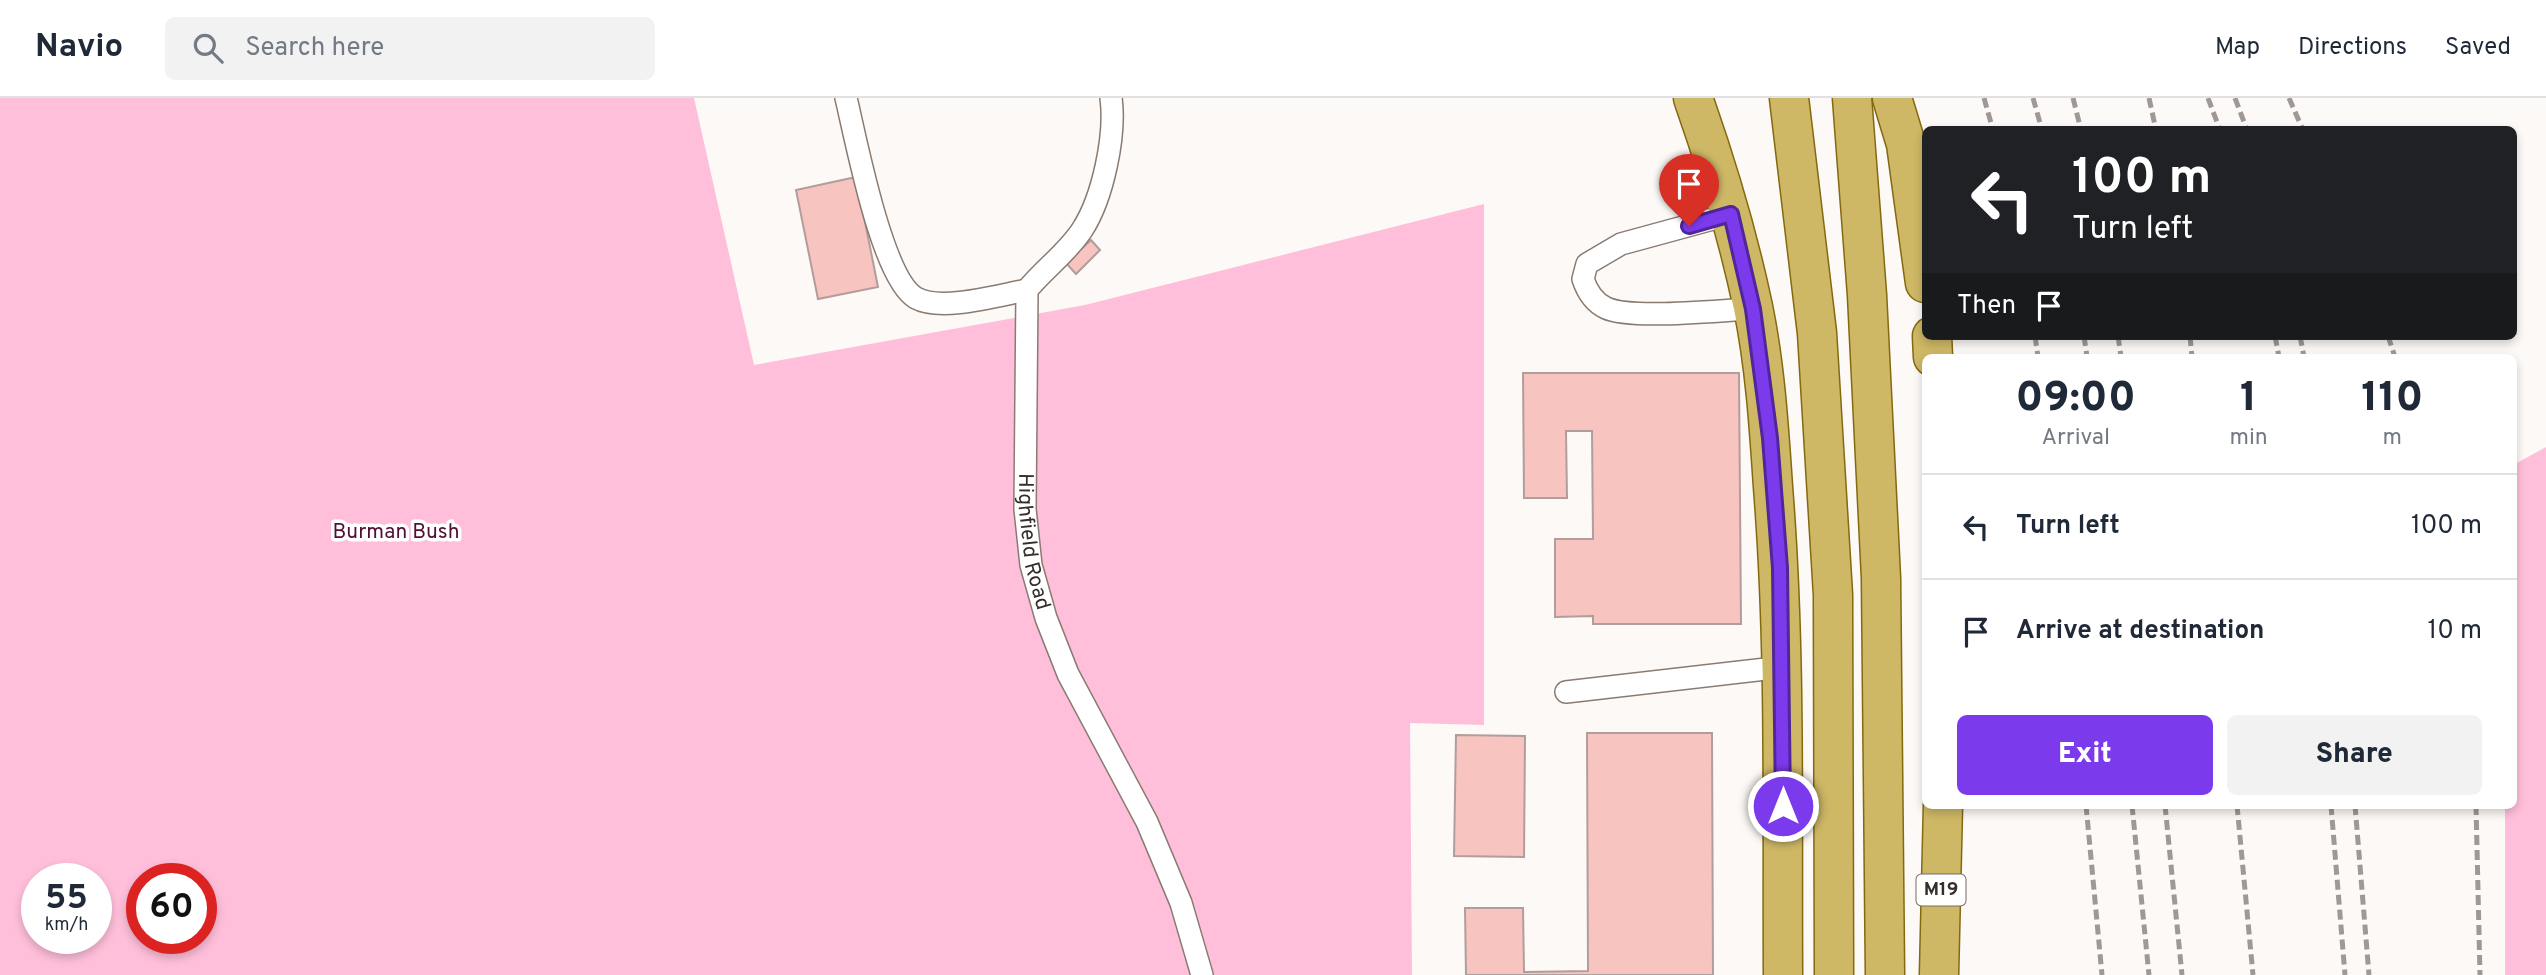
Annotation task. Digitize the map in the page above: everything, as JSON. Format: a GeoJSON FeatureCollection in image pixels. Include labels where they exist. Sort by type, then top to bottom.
{"type":"FeatureCollection","features":[{"type":"Feature","properties":{"kind":"main road"},"geometry":{"type":"LineString","coordinates":[[1693,98],[1731,214],[1753,309],[1770,438],[1780,568],[1783,667],[1783,975]]}},
{"type":"Feature","properties":{"kind":"main road"},"geometry":{"type":"LineString","coordinates":[[1789,98],[1817,333],[1832,581],[1834,975]]}},
{"type":"Feature","properties":{"kind":"main road"},"geometry":{"type":"LineString","coordinates":[[1852,98],[1867,295],[1881,578],[1885,975]]}},
{"type":"Feature","properties":{"kind":"main road"},"geometry":{"type":"LineString","coordinates":[[1892,98],[1906,144],[1922,261]]}},
{"type":"Feature","properties":{"kind":"main road","name":"M19"},"geometry":{"type":"LineString","coordinates":[[1940,975],[1943,809]]}},
{"type":"Feature","properties":{"kind":"lane"},"geometry":{"type":"LineString","coordinates":[[846,98],[885,246],[906,290],[917,299],[934,303],[1027,290],[1082,230],[1097,200],[1107,157],[1111,98]]}},
{"type":"Feature","properties":{"kind":"lane"},"geometry":{"type":"LineString","coordinates":[[1731,214],[1621,244],[1587,264],[1583,279],[1595,301],[1608,309],[1634,313],[1753,309]]}},
{"type":"Feature","properties":{"kind":"lane","name":"Highfield Road"},"geometry":{"type":"LineString","coordinates":[[1027,290],[1025,509],[1031,565],[1045,618],[1068,674],[1111,750],[1181,903],[1202,975]]}},
{"type":"Feature","properties":{"kind":"lane"},"geometry":{"type":"LineString","coordinates":[[1566,692],[1783,667]]}},
{"type":"Feature","properties":{"kind":"green space","name":"Burman Bush"},"geometry":{"type":"Polygon","coordinates":[[[0,98],[694,98],[754,365],[1085,305],[1484,204],[1484,725],[1410,723],[1412,975],[0,975],[0,98]]]}},
{"type":"Feature","properties":{"kind":"green space"},"geometry":{"type":"Polygon","coordinates":[[[2546,447],[2546,975],[2505,975],[2505,809],[2517,809],[2517,463],[2546,447]]]}},
{"type":"Feature","properties":{"kind":"building"},"geometry":{"type":"Polygon","coordinates":[[[856,177],[878,287],[818,299],[796,190],[856,177]]]}},
{"type":"Feature","properties":{"kind":"building"},"geometry":{"type":"Polygon","coordinates":[[[1091,240],[1100,250],[1076,274],[1066,263],[1091,240]]]}},
{"type":"Feature","properties":{"kind":"building"},"geometry":{"type":"Polygon","coordinates":[[[1523,373],[1739,373],[1741,624],[1593,624],[1593,616],[1555,617],[1555,539],[1593,539],[1592,431],[1566,431],[1567,498],[1524,498],[1523,373]]]}},
{"type":"Feature","properties":{"kind":"building"},"geometry":{"type":"Polygon","coordinates":[[[1587,733],[1712,733],[1713,975],[1466,975],[1465,908],[1523,908],[1524,972],[1588,971],[1587,733]]]}},
{"type":"Feature","properties":{"kind":"building"},"geometry":{"type":"Polygon","coordinates":[[[1456,735],[1525,736],[1524,857],[1454,856],[1456,735]]]}},
{"type":"Feature","properties":{"kind":"railway"},"geometry":{"type":"LineString","coordinates":[[1984,98],[1992,126]]}},
{"type":"Feature","properties":{"kind":"railway"},"geometry":{"type":"LineString","coordinates":[[2033,98],[2041,126]]}},
{"type":"Feature","properties":{"kind":"railway"},"geometry":{"type":"LineString","coordinates":[[2073,98],[2080,126]]}},
{"type":"Feature","properties":{"kind":"railway"},"geometry":{"type":"LineString","coordinates":[[2149,98],[2155,126]]}},
{"type":"Feature","properties":{"kind":"railway"},"geometry":{"type":"LineString","coordinates":[[2208,98],[2218,126]]}},
{"type":"Feature","properties":{"kind":"railway"},"geometry":{"type":"LineString","coordinates":[[2235,98],[2246,126]]}},
{"type":"Feature","properties":{"kind":"railway"},"geometry":{"type":"LineString","coordinates":[[2289,98],[2301,126]]}},
{"type":"Feature","properties":{"kind":"railway"},"geometry":{"type":"LineString","coordinates":[[2036,340],[2038,354]]}},
{"type":"Feature","properties":{"kind":"railway"},"geometry":{"type":"LineString","coordinates":[[2085,340],[2087,354]]}},
{"type":"Feature","properties":{"kind":"railway"},"geometry":{"type":"LineString","coordinates":[[2119,340],[2121,354]]}},
{"type":"Feature","properties":{"kind":"railway"},"geometry":{"type":"LineString","coordinates":[[2190,340],[2192,354]]}},
{"type":"Feature","properties":{"kind":"railway"},"geometry":{"type":"LineString","coordinates":[[2276,340],[2278,354]]}},
{"type":"Feature","properties":{"kind":"railway"},"geometry":{"type":"LineString","coordinates":[[2301,340],[2303,354]]}},
{"type":"Feature","properties":{"kind":"railway"},"geometry":{"type":"LineString","coordinates":[[2389,340],[2394,354]]}},
{"type":"Feature","properties":{"kind":"railway"},"geometry":{"type":"LineString","coordinates":[[2086,809],[2102,975]]}},
{"type":"Feature","properties":{"kind":"railway"},"geometry":{"type":"LineString","coordinates":[[2132,809],[2149,975]]}},
{"type":"Feature","properties":{"kind":"railway"},"geometry":{"type":"LineString","coordinates":[[2165,809],[2182,975]]}},
{"type":"Feature","properties":{"kind":"railway"},"geometry":{"type":"LineString","coordinates":[[2237,809],[2253,975]]}},
{"type":"Feature","properties":{"kind":"railway"},"geometry":{"type":"LineString","coordinates":[[2331,809],[2345,975]]}},
{"type":"Feature","properties":{"kind":"railway"},"geometry":{"type":"LineString","coordinates":[[2355,809],[2369,975]]}},
{"type":"Feature","properties":{"kind":"railway"},"geometry":{"type":"LineString","coordinates":[[2476,809],[2480,975]]}},
{"type":"Feature","properties":{"kind":"route"},"geometry":{"type":"LineString","coordinates":[[1689,226],[1731,214],[1753,309],[1770,438],[1780,568],[1783,806]]}}]}
